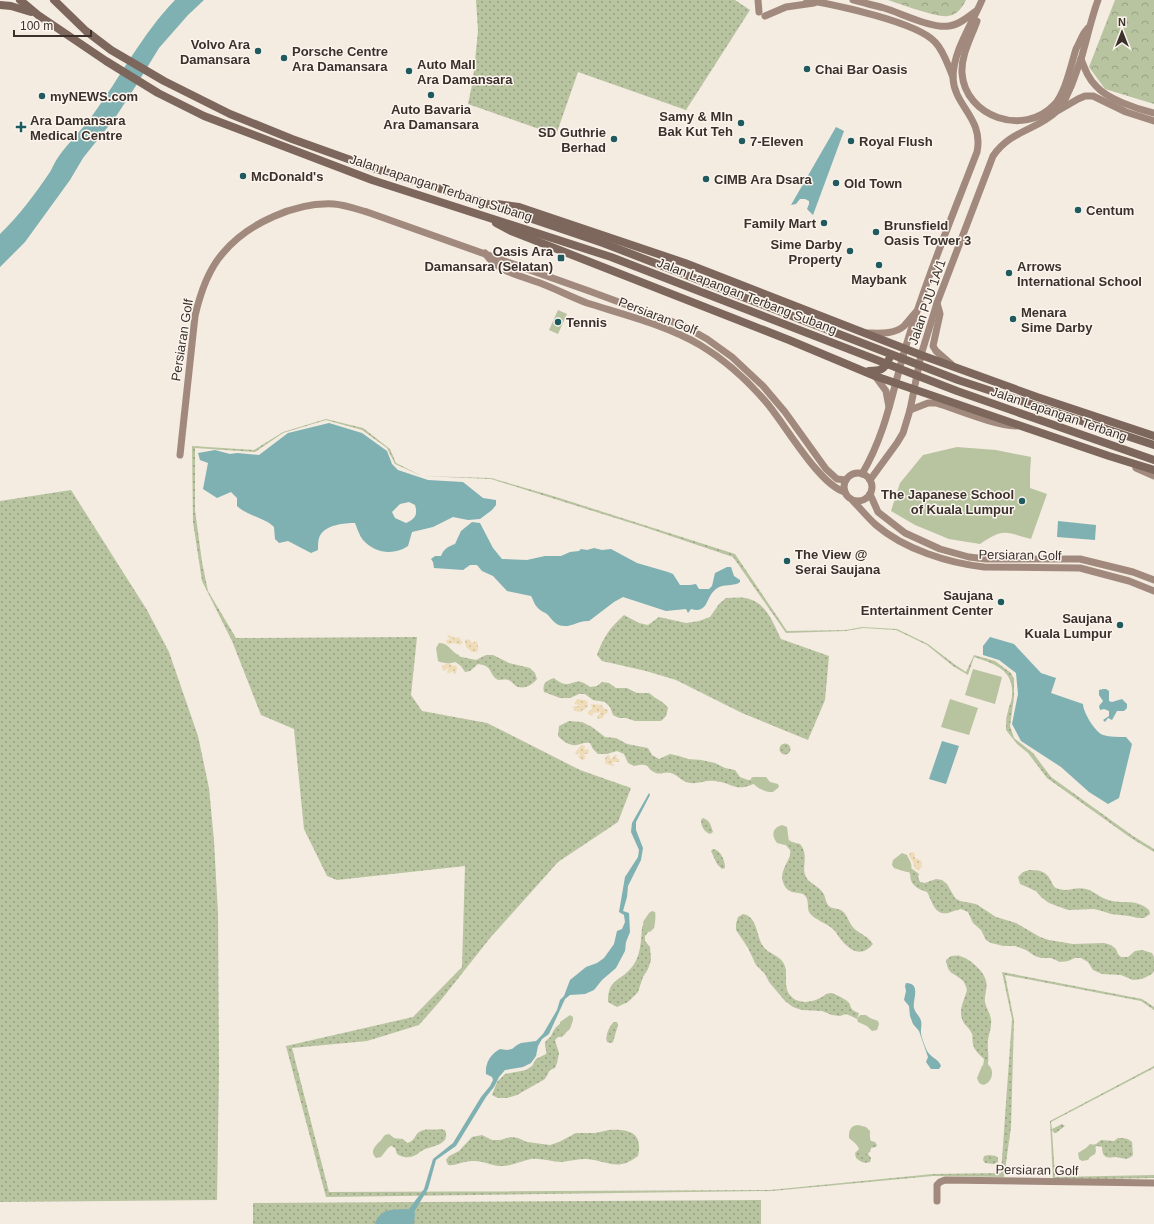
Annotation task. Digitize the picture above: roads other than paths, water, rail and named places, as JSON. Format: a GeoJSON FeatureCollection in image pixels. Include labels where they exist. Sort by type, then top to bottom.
{"type":"FeatureCollection","features":[{"type":"Feature","properties":{"kind":"main road"},"geometry":{"type":"LineString","coordinates":[[2,0],[11,6]]}},
{"type":"Feature","properties":{"kind":"main road","name":"Jalan Lapangan Terbang Subang"},"geometry":{"type":"LineString","coordinates":[[20,0],[38,15],[106,61],[158,93],[204,116],[384,184],[470,210],[611,257],[957,391]]}},
{"type":"Feature","properties":{"kind":"main road","name":"Jalan Lapangan Terbang Subang"},"geometry":{"type":"LineString","coordinates":[[54,0],[86,31],[111,50],[164,81],[230,114],[292,139],[376,169],[602,243],[958,380]]}},
{"type":"Feature","properties":{"kind":"main road"},"geometry":{"type":"LineString","coordinates":[[0,4],[38,15]]}},
{"type":"Feature","properties":{"kind":"main road"},"geometry":{"type":"LineString","coordinates":[[473,200],[519,207],[678,261],[921,355],[1037,397],[1154,436]]}},
{"type":"Feature","properties":{"kind":"main road"},"geometry":{"type":"LineString","coordinates":[[470,210],[511,231],[781,337],[865,372],[1020,426],[1154,470]]}},
{"type":"Feature","properties":{"kind":"main road"},"geometry":{"type":"LineString","coordinates":[[865,372],[884,369],[888,360],[888,348],[876,338]]}},
{"type":"Feature","properties":{"kind":"main road"},"geometry":{"type":"LineString","coordinates":[[938,398],[931,389],[929,379],[930,374],[933,370],[938,368],[954,367]]}},
{"type":"Feature","properties":{"kind":"main road","name":"Jalan Lapangan Terbang"},"geometry":{"type":"LineString","coordinates":[[958,380],[1154,445]]}},
{"type":"Feature","properties":{"kind":"main road","name":"Jalan Lapangan Terbang"},"geometry":{"type":"LineString","coordinates":[[957,391],[1154,460]]}},
{"type":"Feature","properties":{"kind":"street"},"geometry":{"type":"LineString","coordinates":[[758,0],[762,14],[786,7],[818,2]]}},
{"type":"Feature","properties":{"kind":"street","name":"Jalan PJU 1A/1"},"geometry":{"type":"LineString","coordinates":[[808,0],[869,14],[922,32],[936,42],[941,49],[957,92],[978,132],[979,146],[905,349],[890,409],[874,452],[862,474]]}},
{"type":"Feature","properties":{"kind":"street"},"geometry":{"type":"LineString","coordinates":[[853,0],[883,8],[929,24],[940,26],[956,24],[965,20],[978,10]]}},
{"type":"Feature","properties":{"kind":"street","name":"Jalan PJU 1A/1"},"geometry":{"type":"LineString","coordinates":[[870,480],[897,444],[903,433],[910,410],[921,355],[937,303],[993,156],[998,148],[1017,133],[1038,124],[1059,110],[1068,93],[1081,59],[1098,0]]}},
{"type":"Feature","properties":{"kind":"street"},"geometry":{"type":"LineString","coordinates":[[953,78],[959,52],[982,1]]}},
{"type":"Feature","properties":{"kind":"street"},"geometry":{"type":"LineString","coordinates":[[982,1],[982,8],[964,56],[962,73],[964,85],[973,101],[980,107],[1001,119],[1014,121],[1035,119],[1055,105],[1081,38],[1090,26]]}},
{"type":"Feature","properties":{"kind":"street"},"geometry":{"type":"LineString","coordinates":[[1081,59],[1088,76],[1099,90],[1126,112],[1154,121]]}},
{"type":"Feature","properties":{"kind":"street"},"geometry":{"type":"LineString","coordinates":[[1059,110],[1078,99],[1093,96],[1117,104],[1154,113]]}},
{"type":"Feature","properties":{"kind":"street","name":"Persiaran Golf"},"geometry":{"type":"LineString","coordinates":[[180,455],[198,302],[212,268],[223,253],[236,240],[262,222],[300,207],[334,204],[350,206],[485,253],[684,326],[707,339],[732,357],[763,386],[826,469],[837,478],[846,480]]}},
{"type":"Feature","properties":{"kind":"street","name":"Persiaran Golf"},"geometry":{"type":"LineString","coordinates":[[485,253],[493,263],[506,270],[585,302],[673,332],[704,347],[729,366],[767,403],[822,477],[835,489],[845,492]]}},
{"type":"Feature","properties":{"kind":"street"},"geometry":{"type":"LineString","coordinates":[[937,303],[940,314],[933,346],[936,351],[954,367]]}},
{"type":"Feature","properties":{"kind":"street"},"geometry":{"type":"LineString","coordinates":[[864,333],[890,333],[903,327],[919,309]]}},
{"type":"Feature","properties":{"kind":"street"},"geometry":{"type":"LineString","coordinates":[[729,366],[730,359],[732,357]]}},
{"type":"Feature","properties":{"kind":"street"},"geometry":{"type":"LineString","coordinates":[[876,376],[886,391],[890,409]]}},
{"type":"Feature","properties":{"kind":"street"},"geometry":{"type":"LineString","coordinates":[[910,410],[928,403],[936,403],[1008,426],[1020,426]]}},
{"type":"Feature","properties":{"kind":"street"},"geometry":{"type":"LineString","coordinates":[[1109,456],[1154,476]]}},
{"type":"Feature","properties":{"kind":"street"},"geometry":{"type":"LineString","coordinates":[[853,474],[862,474],[870,480],[872,489],[870,494],[865,500],[854,501],[850,499],[845,492],[844,484],[846,480],[853,474]]}},
{"type":"Feature","properties":{"kind":"street","name":"Persiaran Golf"},"geometry":{"type":"LineString","coordinates":[[870,494],[878,512],[904,533],[940,549],[969,557],[986,559],[1080,560],[1133,572],[1154,580]]}},
{"type":"Feature","properties":{"kind":"street","name":"Persiaran Golf"},"geometry":{"type":"LineString","coordinates":[[854,501],[876,525],[901,542],[937,557],[969,566],[1080,568],[1134,583],[1154,591]]}},
{"type":"Feature","properties":{"kind":"street","name":"Persiaran Golf"},"geometry":{"type":"LineString","coordinates":[[937,1201],[937,1185],[945,1180],[1154,1183]]}},
{"type":"Feature","properties":{"kind":"water"},"geometry":{"type":"Polygon","coordinates":[[[175,0],[204,0],[188,15],[159,48],[115,118],[83,158],[70,180],[25,242],[0,267],[0,234],[33,197],[58,158],[102,102],[152,27],[175,0]]]}},
{"type":"Feature","properties":{"kind":"water"},"geometry":{"type":"Polygon","coordinates":[[[836,127],[844,131],[813,215],[807,209],[809,201],[805,199],[800,199],[796,204],[791,205],[836,127]]]}},
{"type":"Feature","properties":{"kind":"water"},"geometry":{"type":"Polygon","coordinates":[[[329,423],[362,433],[387,451],[392,464],[398,470],[428,480],[463,482],[483,498],[496,500],[496,505],[480,519],[468,520],[453,517],[433,527],[412,532],[408,546],[396,551],[384,552],[373,548],[363,540],[355,523],[341,524],[327,528],[320,536],[318,541],[318,550],[311,553],[288,541],[279,543],[275,539],[274,527],[266,521],[245,512],[237,506],[237,498],[231,492],[217,498],[203,489],[208,463],[200,460],[198,453],[215,450],[230,454],[237,453],[259,455],[288,433],[329,423]],[[409,502],[400,504],[392,512],[395,518],[406,523],[412,520],[416,514],[415,505],[409,502]]]}},
{"type":"Feature","properties":{"kind":"water"},"geometry":{"type":"Polygon","coordinates":[[[1058,521],[1096,525],[1095,540],[1057,537],[1058,521]]]}},
{"type":"Feature","properties":{"kind":"water"},"geometry":{"type":"Polygon","coordinates":[[[472,522],[480,523],[493,548],[502,559],[527,560],[545,556],[561,556],[570,552],[579,551],[581,549],[611,549],[637,563],[673,574],[680,585],[696,584],[699,589],[709,589],[712,586],[715,573],[727,567],[731,567],[734,576],[740,580],[740,582],[719,587],[710,596],[704,607],[697,610],[691,609],[688,613],[686,609],[666,611],[623,597],[589,621],[562,626],[556,624],[547,614],[540,610],[531,596],[507,591],[493,576],[482,571],[477,565],[470,565],[463,570],[434,568],[431,559],[435,556],[441,556],[446,548],[455,544],[461,531],[472,522]]]}},
{"type":"Feature","properties":{"kind":"water"},"geometry":{"type":"Polygon","coordinates":[[[990,637],[1014,644],[1041,673],[1056,678],[1051,693],[1083,704],[1085,712],[1096,730],[1103,735],[1126,737],[1132,744],[1119,798],[1108,804],[1089,792],[1061,767],[1021,741],[1012,724],[1018,694],[1016,673],[999,660],[983,655],[983,646],[990,637]]]}},
{"type":"Feature","properties":{"kind":"water"},"geometry":{"type":"Polygon","coordinates":[[[1103,689],[1109,691],[1109,701],[1112,702],[1122,699],[1127,704],[1127,708],[1124,711],[1117,711],[1112,720],[1108,718],[1105,722],[1103,720],[1109,716],[1109,711],[1104,709],[1100,710],[1099,706],[1103,701],[1099,695],[1099,690],[1103,689]]]}},
{"type":"Feature","properties":{"kind":"water"},"geometry":{"type":"Polygon","coordinates":[[[942,741],[959,746],[946,784],[929,779],[942,741]]]}},
{"type":"Feature","properties":{"kind":"water"},"geometry":{"type":"Polygon","coordinates":[[[649,793],[650,795],[636,822],[636,830],[643,848],[641,860],[628,886],[623,911],[629,913],[630,932],[626,942],[625,951],[616,968],[602,980],[594,990],[585,994],[570,995],[565,999],[549,1034],[542,1039],[538,1046],[536,1056],[531,1063],[523,1067],[505,1070],[499,1077],[456,1146],[436,1160],[428,1189],[414,1212],[414,1224],[375,1224],[380,1215],[384,1212],[389,1210],[409,1209],[424,1189],[433,1159],[453,1143],[481,1097],[490,1086],[493,1080],[492,1077],[486,1074],[486,1070],[487,1063],[491,1056],[500,1049],[512,1049],[521,1043],[536,1041],[543,1034],[557,1010],[560,1000],[564,996],[570,980],[586,967],[597,963],[604,958],[614,944],[617,931],[622,929],[625,922],[624,915],[619,912],[625,877],[638,857],[639,850],[631,832],[632,823],[649,793]]]}},
{"type":"Feature","properties":{"kind":"water"},"geometry":{"type":"Polygon","coordinates":[[[906,983],[914,986],[914,1008],[921,1021],[922,1038],[927,1051],[940,1064],[941,1066],[939,1069],[931,1069],[926,1062],[928,1057],[919,1031],[913,1024],[909,1006],[904,1000],[906,983]]]}},
{"type":"Feature","properties":{"kind":"place","name":"Volvo Ara Damansara"},"geometry":{"type":"Point","coordinates":[258,51]}},
{"type":"Feature","properties":{"kind":"place","name":"Porsche Centre Ara Damansara"},"geometry":{"type":"Point","coordinates":[284,58]}},
{"type":"Feature","properties":{"kind":"place","name":"Chai Bar Oasis"},"geometry":{"type":"Point","coordinates":[807,69]}},
{"type":"Feature","properties":{"kind":"place","name":"Auto Mall Ara Damansara"},"geometry":{"type":"Point","coordinates":[409,71]}},
{"type":"Feature","properties":{"kind":"place","name":"Auto Bavaria Ara Damansara"},"geometry":{"type":"Point","coordinates":[431,95]}},
{"type":"Feature","properties":{"kind":"place","name":"myNEWS.com"},"geometry":{"type":"Point","coordinates":[42,96]}},
{"type":"Feature","properties":{"kind":"place","name":"Samy & MIn Bak Kut Teh"},"geometry":{"type":"Point","coordinates":[741,123]}},
{"type":"Feature","properties":{"kind":"place","name":"Ara Damansara Medical Centre"},"geometry":{"type":"Point","coordinates":[21,127]}},
{"type":"Feature","properties":{"kind":"place","name":"SD Guthrie Berhad"},"geometry":{"type":"Point","coordinates":[614,139]}},
{"type":"Feature","properties":{"kind":"place","name":"7-Eleven"},"geometry":{"type":"Point","coordinates":[742,141]}},
{"type":"Feature","properties":{"kind":"place","name":"Royal Flush"},"geometry":{"type":"Point","coordinates":[851,141]}},
{"type":"Feature","properties":{"kind":"place","name":"McDonald's"},"geometry":{"type":"Point","coordinates":[243,176]}},
{"type":"Feature","properties":{"kind":"place","name":"CIMB Ara Dsara"},"geometry":{"type":"Point","coordinates":[706,179]}},
{"type":"Feature","properties":{"kind":"place","name":"Old Town"},"geometry":{"type":"Point","coordinates":[836,183]}},
{"type":"Feature","properties":{"kind":"place","name":"Centum"},"geometry":{"type":"Point","coordinates":[1078,210]}},
{"type":"Feature","properties":{"kind":"place","name":"Family Mart"},"geometry":{"type":"Point","coordinates":[824,223]}},
{"type":"Feature","properties":{"kind":"place","name":"Brunsfield Oasis Tower 3"},"geometry":{"type":"Point","coordinates":[876,232]}},
{"type":"Feature","properties":{"kind":"place","name":"Sime Darby Property"},"geometry":{"type":"Point","coordinates":[850,251]}},
{"type":"Feature","properties":{"kind":"place","name":"Oasis Ara Damansara (Selatan)"},"geometry":{"type":"Point","coordinates":[561,258]}},
{"type":"Feature","properties":{"kind":"place","name":"Maybank"},"geometry":{"type":"Point","coordinates":[879,265]}},
{"type":"Feature","properties":{"kind":"place","name":"Arrows International School"},"geometry":{"type":"Point","coordinates":[1009,273]}},
{"type":"Feature","properties":{"kind":"place","name":"Menara Sime Darby"},"geometry":{"type":"Point","coordinates":[1013,319]}},
{"type":"Feature","properties":{"kind":"place","name":"Tennis"},"geometry":{"type":"Point","coordinates":[558,322]}},
{"type":"Feature","properties":{"kind":"place","name":"The Japanese School of Kuala Lumpur"},"geometry":{"type":"Point","coordinates":[1022,501]}},
{"type":"Feature","properties":{"kind":"place","name":"The View @ Serai Saujana"},"geometry":{"type":"Point","coordinates":[787,561]}},
{"type":"Feature","properties":{"kind":"place","name":"Saujana Entertainment Center"},"geometry":{"type":"Point","coordinates":[1001,602]}},
{"type":"Feature","properties":{"kind":"place","name":"Saujana Kuala Lumpur"},"geometry":{"type":"Point","coordinates":[1120,625]}}]}
